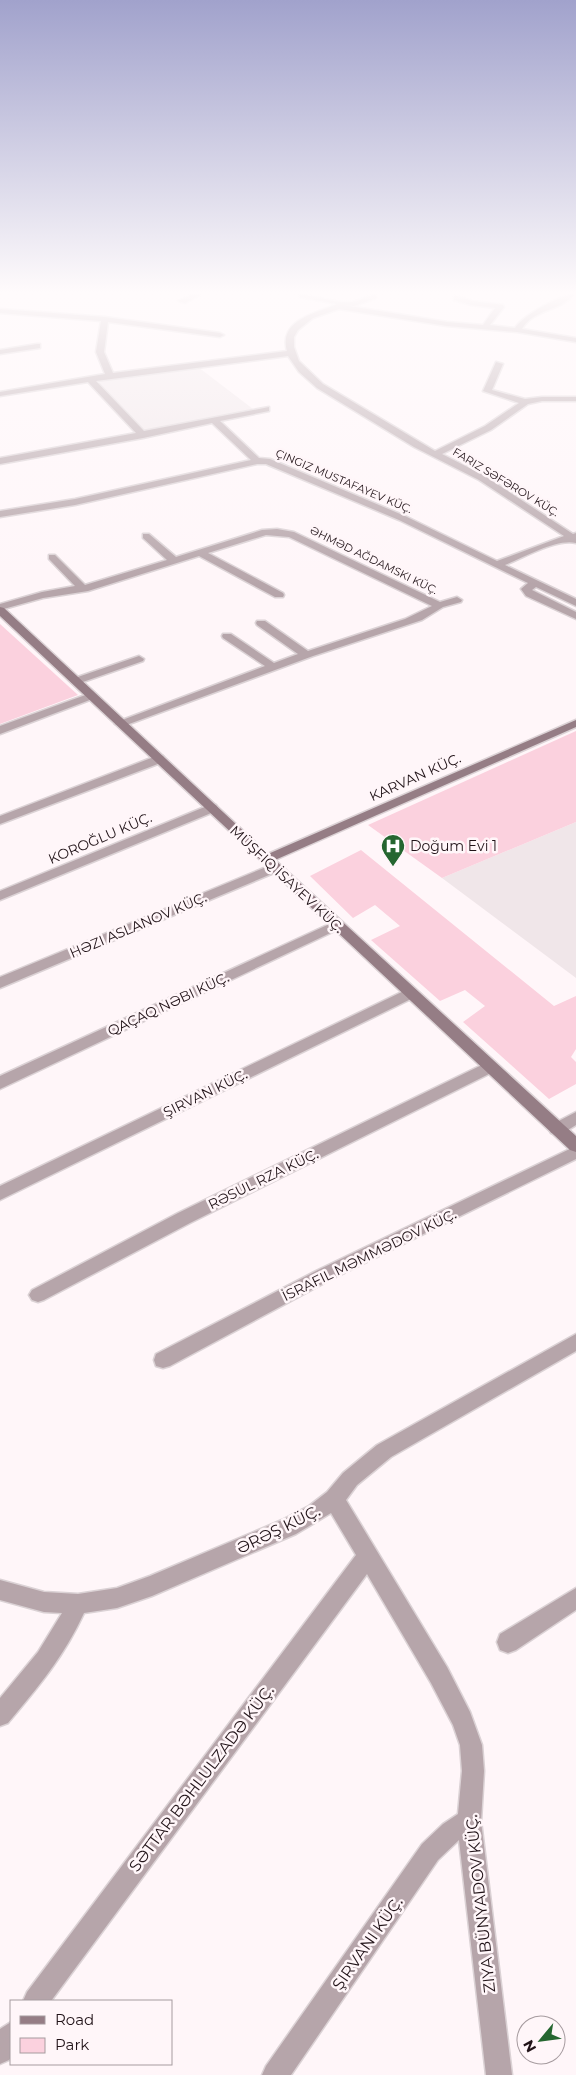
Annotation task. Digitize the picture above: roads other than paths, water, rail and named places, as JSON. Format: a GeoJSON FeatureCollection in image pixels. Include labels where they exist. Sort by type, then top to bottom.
{"type":"FeatureCollection","features":[{"type":"Feature","properties":{"kind":"street"},"geometry":{"type":"LineString","coordinates":[[0,394],[13,392]]}},
{"type":"Feature","properties":{"kind":"street"},"geometry":{"type":"LineString","coordinates":[[102,392],[143,435]]}},
{"type":"Feature","properties":{"kind":"street","name":"FARIZ SƏFƏROV KÜÇ."},"geometry":{"type":"LineString","coordinates":[[330,392],[407,439],[482,478],[574,537]]}},
{"type":"Feature","properties":{"kind":"street"},"geometry":{"type":"LineString","coordinates":[[490,392],[525,402]]}},
{"type":"Feature","properties":{"kind":"street"},"geometry":{"type":"LineString","coordinates":[[436,454],[488,428],[525,402],[542,399],[576,400]]}},
{"type":"Feature","properties":{"kind":"street"},"geometry":{"type":"LineString","coordinates":[[0,461],[143,435],[266,409]]}},
{"type":"Feature","properties":{"kind":"street"},"geometry":{"type":"LineString","coordinates":[[214,420],[257,460]]}},
{"type":"Feature","properties":{"kind":"street","name":"ÇINGIZ MUSTAFAYEV KÜÇ."},"geometry":{"type":"LineString","coordinates":[[0,514],[76,502],[257,460],[271,462],[363,501],[576,603]]}},
{"type":"Feature","properties":{"kind":"street","name":"ƏHMƏD AĞDAMSKI KÜÇ."},"geometry":{"type":"LineString","coordinates":[[0,609],[42,595],[84,589],[265,532],[291,534],[439,605],[436,610],[417,618],[306,655],[121,724]]}},
{"type":"Feature","properties":{"kind":"street"},"geometry":{"type":"LineString","coordinates":[[146,536],[174,561]]}},
{"type":"Feature","properties":{"kind":"street"},"geometry":{"type":"LineString","coordinates":[[498,564],[555,541],[574,537]]}},
{"type":"Feature","properties":{"kind":"street"},"geometry":{"type":"LineString","coordinates":[[200,552],[278,595]]}},
{"type":"Feature","properties":{"kind":"street"},"geometry":{"type":"LineString","coordinates":[[52,557],[84,589]]}},
{"type":"Feature","properties":{"kind":"street"},"geometry":{"type":"LineString","coordinates":[[535,583],[526,589],[530,594],[576,616]]}},
{"type":"Feature","properties":{"kind":"street"},"geometry":{"type":"LineString","coordinates":[[439,605],[457,600]]}},
{"type":"Feature","properties":{"kind":"street","name":"MÜŞFIQ İSAYEV KÜÇ."},"geometry":{"type":"LineString","coordinates":[[0,609],[336,925],[576,1146]]}},
{"type":"Feature","properties":{"kind":"street"},"geometry":{"type":"LineString","coordinates":[[260,623],[306,655]]}},
{"type":"Feature","properties":{"kind":"street"},"geometry":{"type":"LineString","coordinates":[[227,636],[273,667]]}},
{"type":"Feature","properties":{"kind":"street"},"geometry":{"type":"LineString","coordinates":[[76,682],[140,659]]}},
{"type":"Feature","properties":{"kind":"street"},"geometry":{"type":"LineString","coordinates":[[0,730],[91,696]]}},
{"type":"Feature","properties":{"kind":"street","name":"KARVAN KÜÇ."},"geometry":{"type":"LineString","coordinates":[[271,863],[576,723]]}},
{"type":"Feature","properties":{"kind":"street"},"geometry":{"type":"LineString","coordinates":[[0,820],[159,759]]}},
{"type":"Feature","properties":{"kind":"street","name":"KOROĞLU KÜÇ."},"geometry":{"type":"LineString","coordinates":[[0,896],[212,808]]}},
{"type":"Feature","properties":{"kind":"street","name":"HƏZI ASLANOV KÜÇ."},"geometry":{"type":"LineString","coordinates":[[0,984],[271,863]]}},
{"type":"Feature","properties":{"kind":"street","name":"QAÇAQ NƏBI KÜÇ."},"geometry":{"type":"LineString","coordinates":[[0,1083],[336,925]]}},
{"type":"Feature","properties":{"kind":"street","name":"ŞIRVAN KÜÇ."},"geometry":{"type":"LineString","coordinates":[[0,1193],[410,993]]}},
{"type":"Feature","properties":{"kind":"street","name":"RƏSUL RZA KÜÇ."},"geometry":{"type":"LineString","coordinates":[[38,1295],[184,1218],[490,1067]]}},
{"type":"Feature","properties":{"kind":"street"},"geometry":{"type":"LineString","coordinates":[[557,1129],[576,1118]]}},
{"type":"Feature","properties":{"kind":"street","name":"İSRAFIL MƏMMƏDOV KÜÇ."},"geometry":{"type":"LineString","coordinates":[[163,1360],[324,1275],[576,1152]]}},
{"type":"Feature","properties":{"kind":"street","name":"ƏRƏŞ KÜÇ."},"geometry":{"type":"LineString","coordinates":[[0,1590],[44,1602],[78,1604],[117,1598],[152,1586],[289,1528],[316,1513],[334,1499],[350,1479],[384,1450],[575,1343]]}},
{"type":"Feature","properties":{"kind":"street","name":"ZIYA BÜNYADOV KÜÇ."},"geometry":{"type":"LineString","coordinates":[[334,1499],[439,1675],[462,1720],[471,1745],[473,1771],[469,1821],[499,2075]]}},
{"type":"Feature","properties":{"kind":"street","name":"SƏTTAR BƏHLULZADƏ KÜÇ."},"geometry":{"type":"LineString","coordinates":[[37,2000],[368,1556]]}},
{"type":"Feature","properties":{"kind":"street"},"geometry":{"type":"LineString","coordinates":[[508,1642],[576,1598]]}},
{"type":"Feature","properties":{"kind":"street"},"geometry":{"type":"LineString","coordinates":[[0,1716],[46,1660],[63,1635],[78,1604]]}},
{"type":"Feature","properties":{"kind":"street","name":"ŞIRVANI KÜÇ."},"geometry":{"type":"LineString","coordinates":[[275,2075],[430,1852],[451,1832],[469,1821]]}},
{"type":"Feature","properties":{"kind":"street"},"geometry":{"type":"LineString","coordinates":[[0,2051],[10,2036]]}},
{"type":"Feature","properties":{"kind":"place","name":"Doğum Evi 1"},"geometry":{"type":"Point","coordinates":[393,867]}}]}
